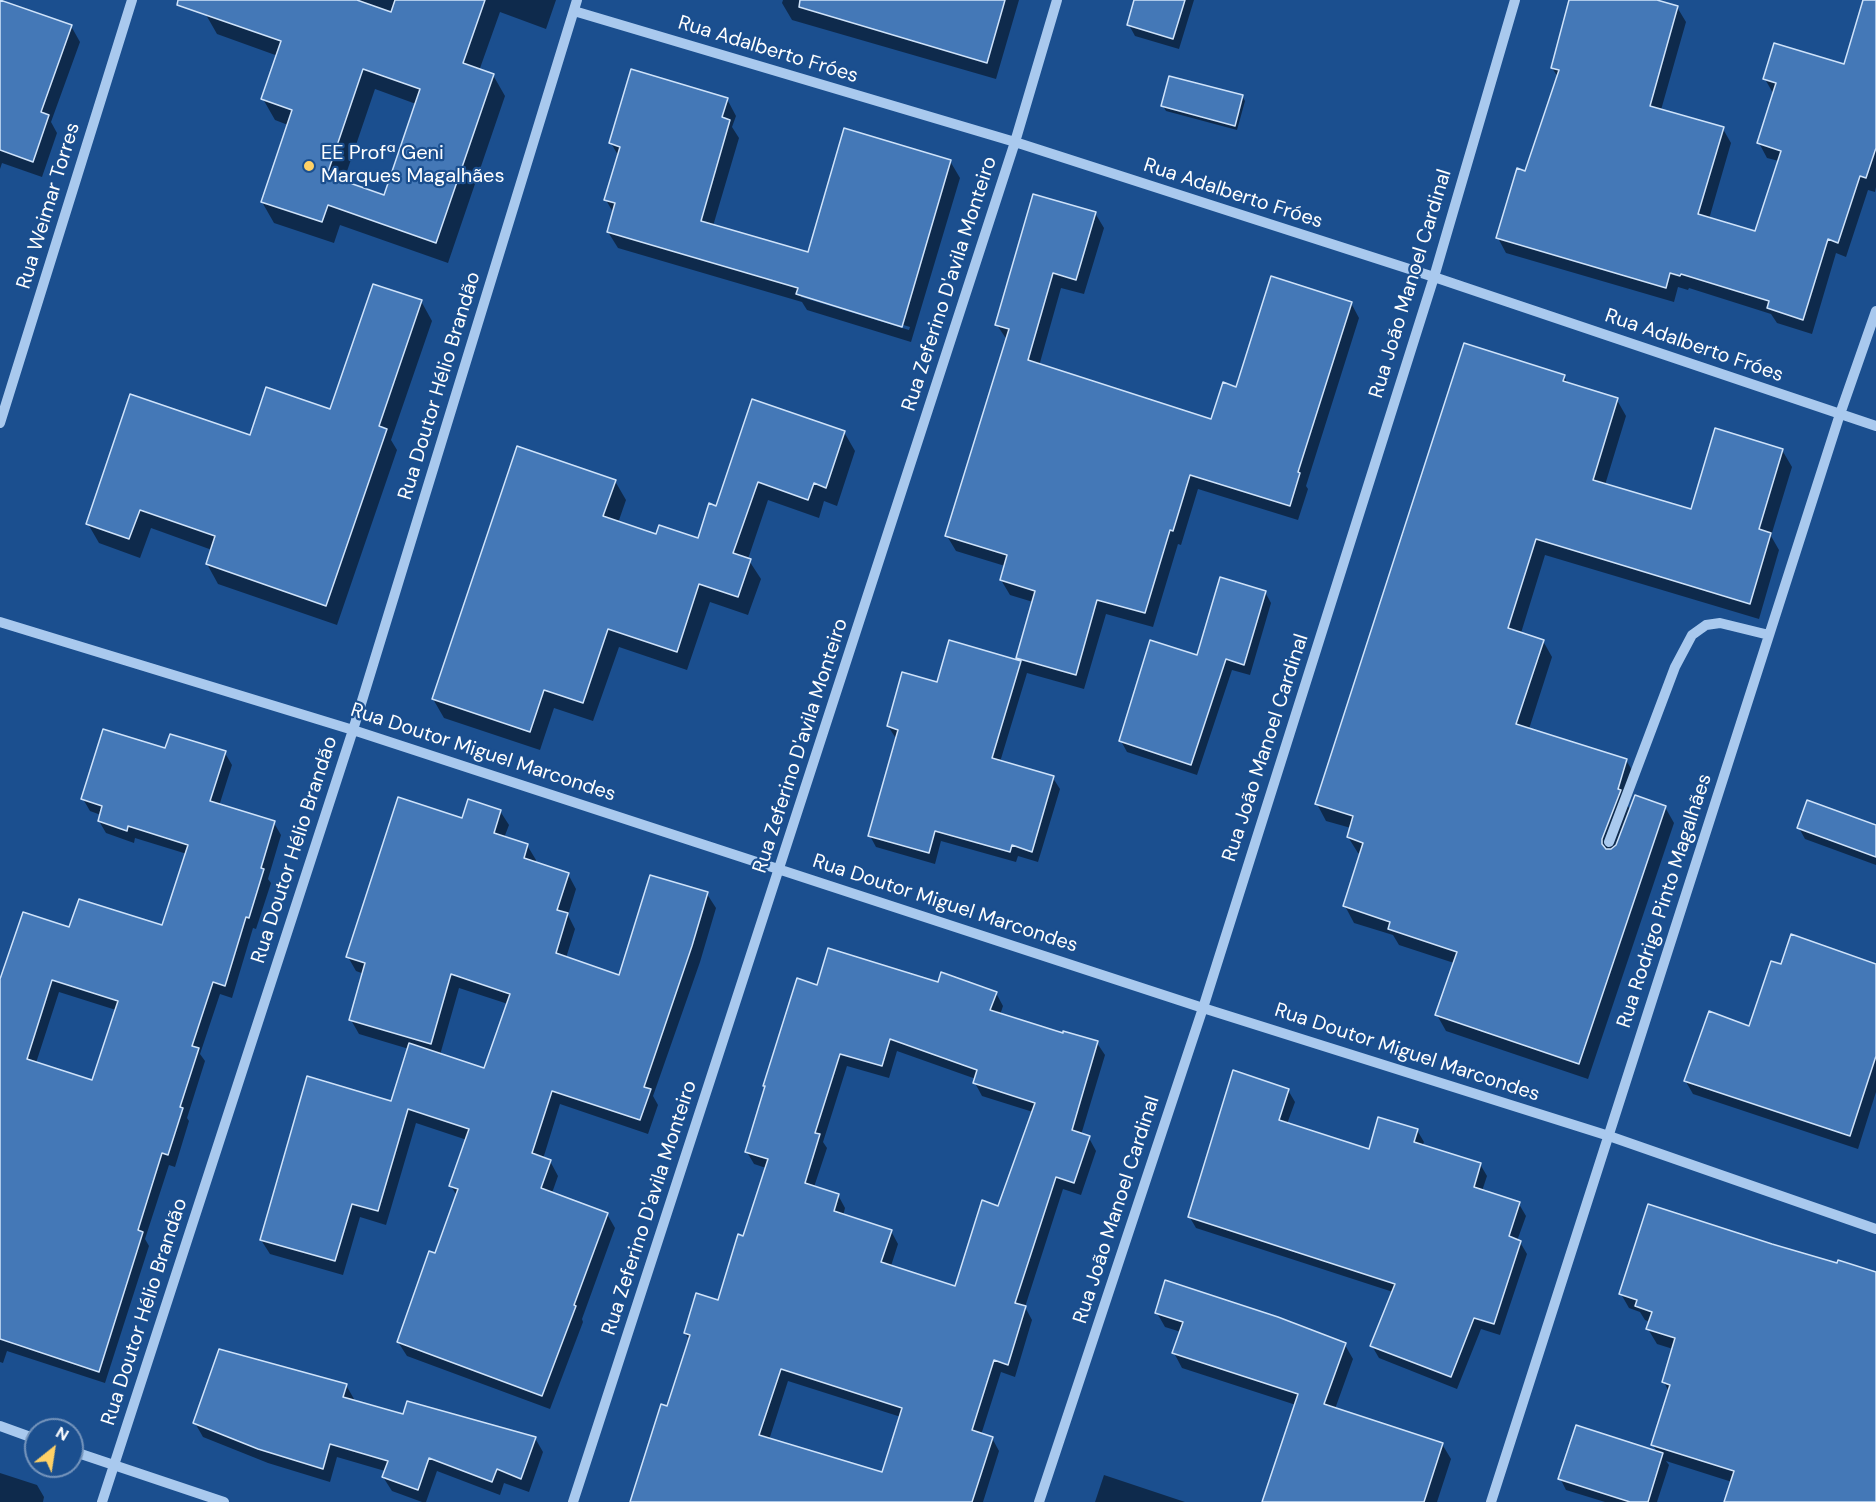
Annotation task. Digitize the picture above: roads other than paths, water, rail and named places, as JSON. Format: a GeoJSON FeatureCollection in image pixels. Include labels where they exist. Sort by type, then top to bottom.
{"type":"FeatureCollection","features":[{"type":"Feature","properties":{"kind":"street","name":"Rua Weimar Torres"},"geometry":{"type":"LineString","coordinates":[[0,423],[132,0]]}},
{"type":"Feature","properties":{"kind":"street","name":"Rua Zeferino D'avila Monteiro"},"geometry":{"type":"LineString","coordinates":[[573,1502],[780,870],[1015,142],[1058,0]]}},
{"type":"Feature","properties":{"kind":"street","name":"Rua João Manoel Cardinal"},"geometry":{"type":"LineString","coordinates":[[1039,1502],[1203,1008],[1434,277],[1515,0]]}},
{"type":"Feature","properties":{"kind":"street","name":"Rua Adalberto Fróes"},"geometry":{"type":"LineString","coordinates":[[575,6],[1015,142],[1434,277],[1876,426]]}},
{"type":"Feature","properties":{"kind":"street","name":"Rua Doutor Hélio Brandão"},"geometry":{"type":"LineString","coordinates":[[102,1502],[353,730],[575,6]]}},
{"type":"Feature","properties":{"kind":"street","name":"Rua Rodrigo Pinto Magalhães"},"geometry":{"type":"LineString","coordinates":[[1491,1502],[1840,414],[1876,311]]}},
{"type":"Feature","properties":{"kind":"street","name":"Rua Doutor Miguel Marcondes"},"geometry":{"type":"LineString","coordinates":[[0,622],[353,730],[1203,1008],[1609,1136],[1876,1229]]}},
{"type":"Feature","properties":{"kind":"street"},"geometry":{"type":"LineString","coordinates":[[1609,842],[1675,667],[1692,635],[1706,625],[1720,623],[1769,635]]}},
{"type":"Feature","properties":{"kind":"street"},"geometry":{"type":"LineString","coordinates":[[0,1426],[24,1434]]}},
{"type":"Feature","properties":{"kind":"street"},"geometry":{"type":"LineString","coordinates":[[84,1455],[224,1502]]}},
{"type":"Feature","properties":{"kind":"place","name":"EE Profª Geni Marques Magalhães"},"geometry":{"type":"Point","coordinates":[309,166]}}]}
